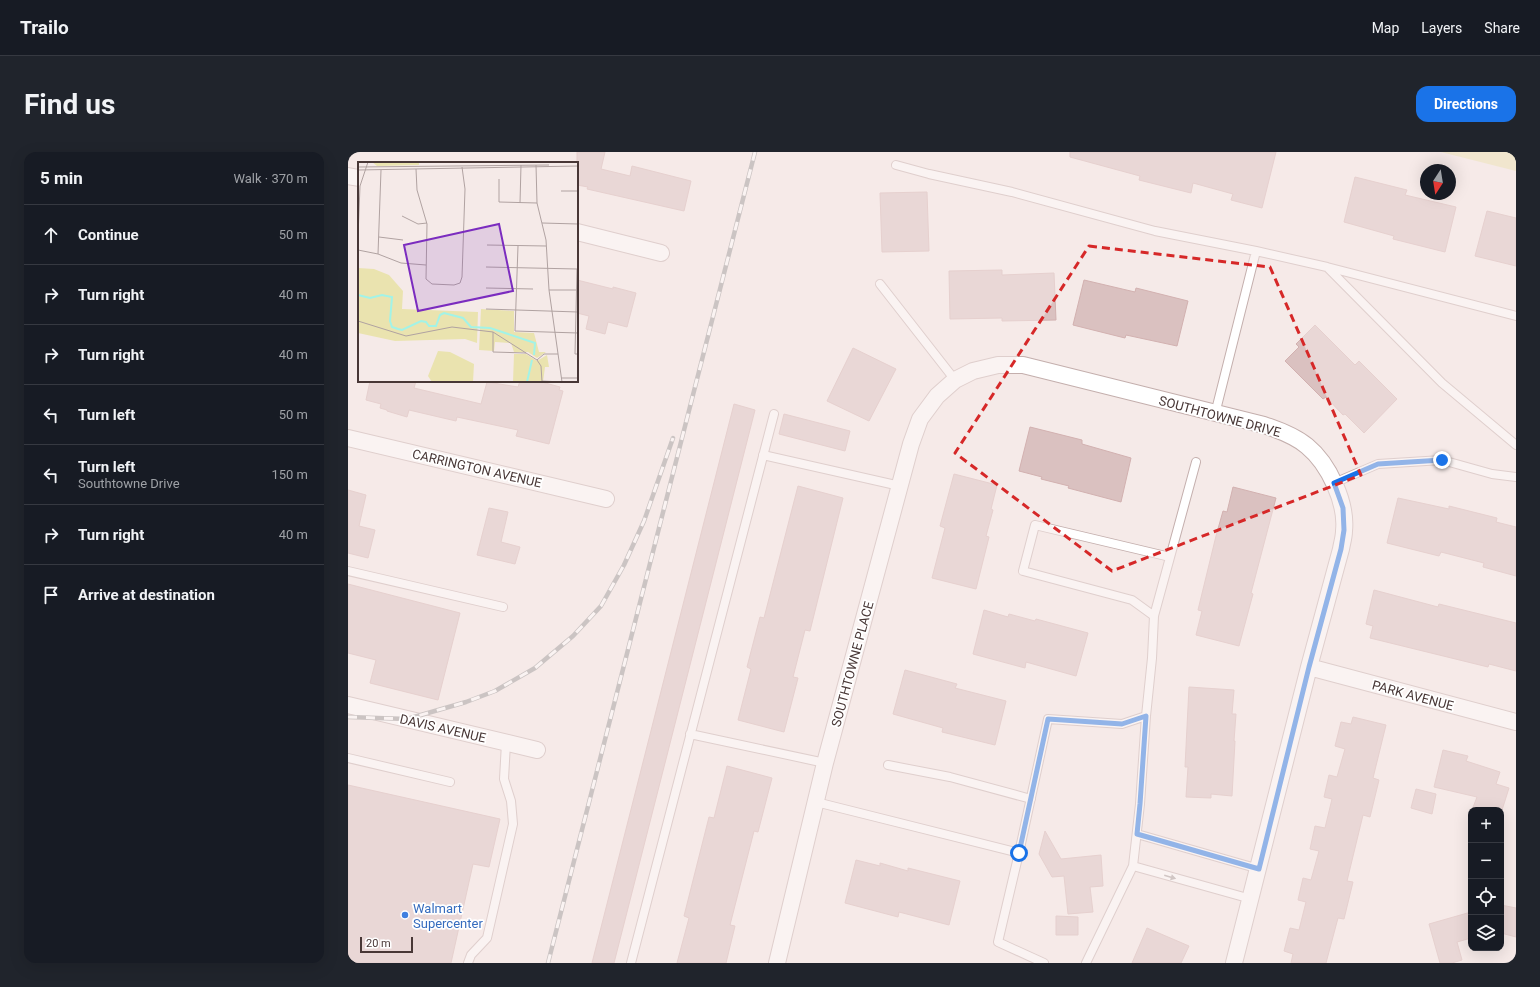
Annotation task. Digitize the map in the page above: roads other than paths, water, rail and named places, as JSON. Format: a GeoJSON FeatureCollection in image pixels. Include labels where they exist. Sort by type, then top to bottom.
{"type":"FeatureCollection","features":[{"type":"Feature","properties":{"kind":"street"},"geometry":{"type":"LineString","coordinates":[[348,176],[358,178]]}},
{"type":"Feature","properties":{"kind":"street"},"geometry":{"type":"LineString","coordinates":[[578,232],[661,253]]}},
{"type":"Feature","properties":{"kind":"street","name":"SOUTHTOWNE DRIVE"},"geometry":{"type":"LineString","coordinates":[[956,380],[973,371],[998,365],[1023,365],[1264,425],[1285,432],[1307,446],[1322,462],[1334,483],[1343,508],[1344,530],[1341,549],[1309,667],[1234,963]]}},
{"type":"Feature","properties":{"kind":"street","name":"SOUTHTOWNE PLACE"},"geometry":{"type":"LineString","coordinates":[[777,963],[825,763],[911,444],[920,418],[937,396],[956,380]]}},
{"type":"Feature","properties":{"kind":"street","name":"CARRINGTON AVENUE"},"geometry":{"type":"LineString","coordinates":[[348,438],[606,499]]}},
{"type":"Feature","properties":{"kind":"street","name":"PARK AVENUE"},"geometry":{"type":"LineString","coordinates":[[1309,667],[1516,722]]}},
{"type":"Feature","properties":{"kind":"street","name":"DAVIS AVENUE"},"geometry":{"type":"LineString","coordinates":[[348,705],[537,750]]}},
{"type":"Feature","properties":{"kind":"lane"},"geometry":{"type":"LineString","coordinates":[[896,165],[929,174],[1012,192],[1154,231],[1327,267],[1516,316]]}},
{"type":"Feature","properties":{"kind":"lane"},"geometry":{"type":"LineString","coordinates":[[1215,414],[1256,251]]}},
{"type":"Feature","properties":{"kind":"lane"},"geometry":{"type":"LineString","coordinates":[[1327,267],[1442,382],[1516,445]]}},
{"type":"Feature","properties":{"kind":"lane"},"geometry":{"type":"LineString","coordinates":[[880,284],[956,380]]}},
{"type":"Feature","properties":{"kind":"lane"},"geometry":{"type":"LineString","coordinates":[[631,963],[774,414]]}},
{"type":"Feature","properties":{"kind":"lane"},"geometry":{"type":"LineString","coordinates":[[763,455],[900,486]]}},
{"type":"Feature","properties":{"kind":"lane"},"geometry":{"type":"LineString","coordinates":[[1334,483],[1378,464],[1442,460],[1492,474],[1516,477]]}},
{"type":"Feature","properties":{"kind":"lane"},"geometry":{"type":"LineString","coordinates":[[1086,963],[1133,866],[1140,804],[1154,616],[1196,462]]}},
{"type":"Feature","properties":{"kind":"lane"},"geometry":{"type":"LineString","coordinates":[[1154,616],[1132,600],[1023,571],[1035,525],[1170,557]]}},
{"type":"Feature","properties":{"kind":"lane"},"geometry":{"type":"LineString","coordinates":[[348,571],[502,607]]}},
{"type":"Feature","properties":{"kind":"lane"},"geometry":{"type":"LineString","coordinates":[[1044,963],[998,942],[1048,719],[1122,724],[1146,716]]}},
{"type":"Feature","properties":{"kind":"lane"},"geometry":{"type":"LineString","coordinates":[[690,734],[825,763]]}},
{"type":"Feature","properties":{"kind":"lane"},"geometry":{"type":"LineString","coordinates":[[468,963],[471,955],[487,938],[513,824],[511,801],[504,779],[506,743]]}},
{"type":"Feature","properties":{"kind":"lane"},"geometry":{"type":"LineString","coordinates":[[348,758],[450,782]]}},
{"type":"Feature","properties":{"kind":"lane"},"geometry":{"type":"LineString","coordinates":[[888,765],[950,777],[1031,799]]}},
{"type":"Feature","properties":{"kind":"lane"},"geometry":{"type":"LineString","coordinates":[[816,802],[1019,853]]}},
{"type":"Feature","properties":{"kind":"lane"},"geometry":{"type":"LineString","coordinates":[[1137,834],[1259,869]]}},
{"type":"Feature","properties":{"kind":"lane"},"geometry":{"type":"LineString","coordinates":[[1133,866],[1251,899]]}},
{"type":"Feature","properties":{"kind":"railway"},"geometry":{"type":"LineString","coordinates":[[548,963],[755,152]]}},
{"type":"Feature","properties":{"kind":"railway"},"geometry":{"type":"LineString","coordinates":[[348,717],[407,719],[466,702],[495,691],[535,668],[573,636],[601,606],[624,565],[644,521],[673,438]]}},
{"type":"Feature","properties":{"kind":"place","name":"Walmart Supercenter"},"geometry":{"type":"Point","coordinates":[405,915]}}]}
